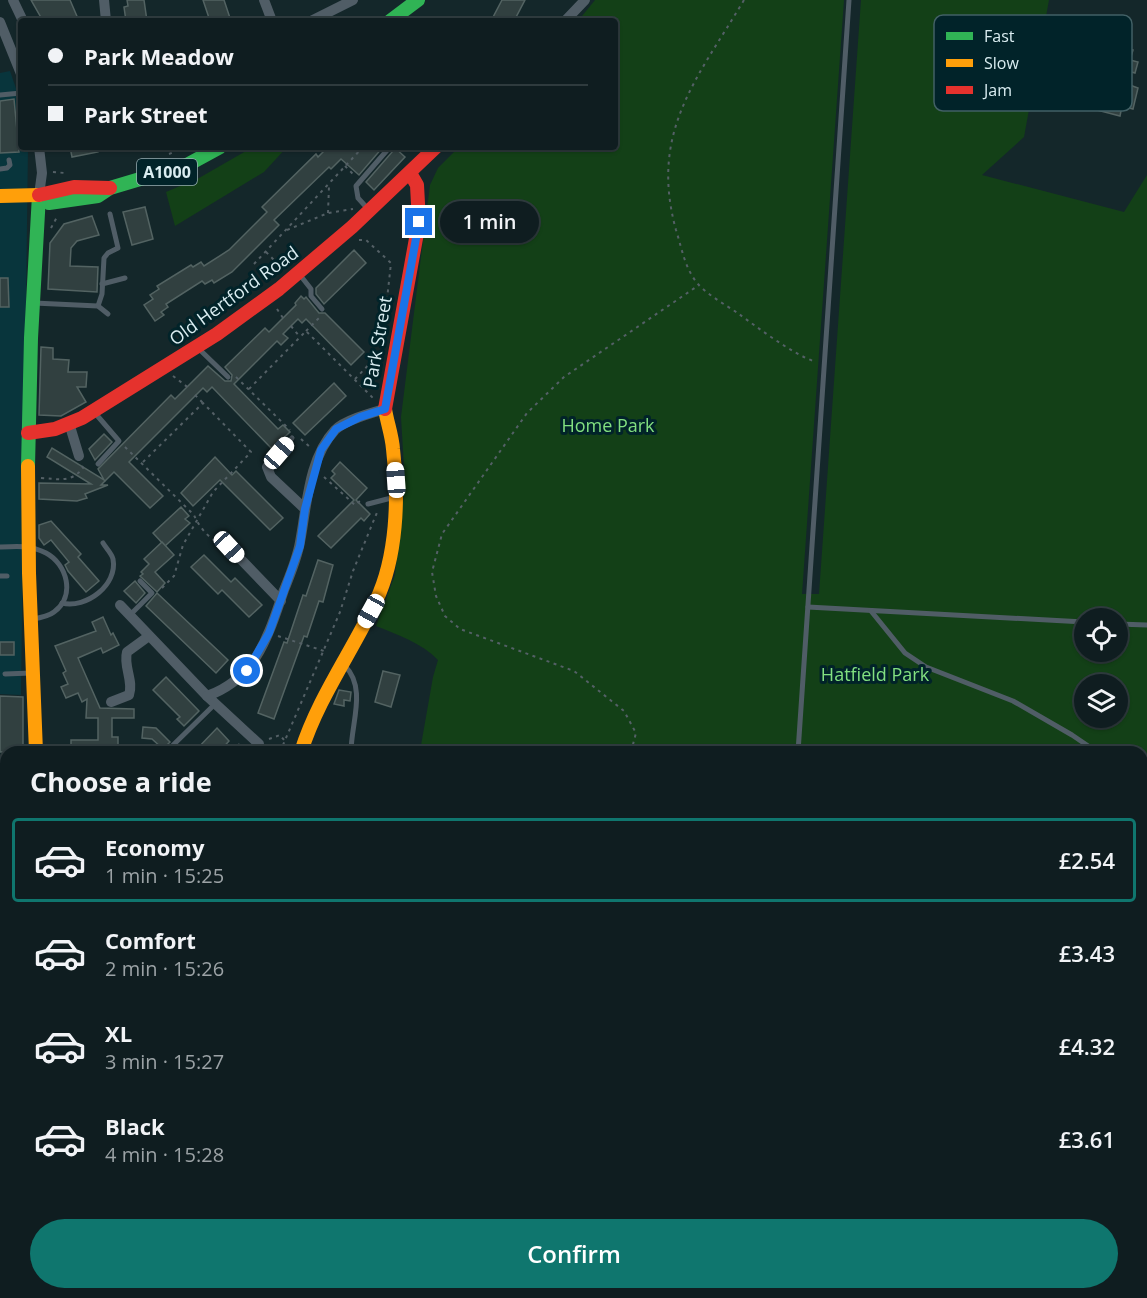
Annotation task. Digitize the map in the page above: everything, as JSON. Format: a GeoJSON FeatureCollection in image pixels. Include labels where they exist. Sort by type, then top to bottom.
{"type":"FeatureCollection","features":[{"type":"Feature","properties":{"kind":"street"},"geometry":{"type":"LineString","coordinates":[[14,0],[22,18]]}},
{"type":"Feature","properties":{"kind":"street"},"geometry":{"type":"LineString","coordinates":[[104,0],[106,18]]}},
{"type":"Feature","properties":{"kind":"street"},"geometry":{"type":"LineString","coordinates":[[264,0],[271,18]]}},
{"type":"Feature","properties":{"kind":"street"},"geometry":{"type":"LineString","coordinates":[[317,18],[353,0]]}},
{"type":"Feature","properties":{"kind":"street"},"geometry":{"type":"LineString","coordinates":[[394,18],[418,0]]}},
{"type":"Feature","properties":{"kind":"street"},"geometry":{"type":"LineString","coordinates":[[568,18],[585,0]]}},
{"type":"Feature","properties":{"kind":"street"},"geometry":{"type":"LineString","coordinates":[[0,22],[18,67]]}},
{"type":"Feature","properties":{"kind":"street"},"geometry":{"type":"LineString","coordinates":[[35,746],[32,713],[33,673],[28,546],[28,433],[33,303],[42,173],[39,150]]}},
{"type":"Feature","properties":{"kind":"street","name":"A1000"},"geometry":{"type":"LineString","coordinates":[[39,195],[49,203],[98,196],[110,188],[188,165],[215,150]]}},
{"type":"Feature","properties":{"kind":"street","name":"Old Hertford Road"},"geometry":{"type":"LineString","coordinates":[[28,433],[53,430],[93,411],[198,348],[296,276],[433,150]]}},
{"type":"Feature","properties":{"kind":"street","name":"Park Street"},"geometry":{"type":"LineString","coordinates":[[303,746],[309,726],[377,600],[389,565],[397,497],[393,447],[385,409],[419,222],[417,185],[410,173]]}},
{"type":"Feature","properties":{"kind":"street"},"geometry":{"type":"LineString","coordinates":[[0,196],[39,195]]}},
{"type":"Feature","properties":{"kind":"street"},"geometry":{"type":"LineString","coordinates":[[211,700],[236,682],[255,660],[269,633],[300,546],[305,509],[321,450],[336,429],[360,417],[385,409]]}},
{"type":"Feature","properties":{"kind":"street"},"geometry":{"type":"LineString","coordinates":[[69,423],[79,456]]}},
{"type":"Feature","properties":{"kind":"street"},"geometry":{"type":"LineString","coordinates":[[267,467],[271,477],[305,509]]}},
{"type":"Feature","properties":{"kind":"street"},"geometry":{"type":"LineString","coordinates":[[229,547],[281,601]]}},
{"type":"Feature","properties":{"kind":"street"},"geometry":{"type":"LineString","coordinates":[[120,605],[211,700],[258,744]]}},
{"type":"Feature","properties":{"kind":"street"},"geometry":{"type":"LineString","coordinates":[[111,702],[129,695],[132,689],[125,660],[127,652],[149,636]]}},
{"type":"Feature","properties":{"kind":"lane"},"geometry":{"type":"LineString","coordinates":[[798,746],[849,0]]}},
{"type":"Feature","properties":{"kind":"lane"},"geometry":{"type":"LineString","coordinates":[[0,95],[18,93]]}},
{"type":"Feature","properties":{"kind":"lane"},"geometry":{"type":"LineString","coordinates":[[369,210],[358,198],[356,191],[359,181],[387,150]]}},
{"type":"Feature","properties":{"kind":"lane"},"geometry":{"type":"LineString","coordinates":[[0,169],[8,168],[9,160]]}},
{"type":"Feature","properties":{"kind":"lane"},"geometry":{"type":"LineString","coordinates":[[98,306],[102,294],[104,258],[108,253],[118,249],[110,214]]}},
{"type":"Feature","properties":{"kind":"lane"},"geometry":{"type":"LineString","coordinates":[[296,276],[311,289],[311,296],[322,309]]}},
{"type":"Feature","properties":{"kind":"lane"},"geometry":{"type":"LineString","coordinates":[[102,285],[124,278]]}},
{"type":"Feature","properties":{"kind":"lane"},"geometry":{"type":"LineString","coordinates":[[33,303],[98,306],[108,314]]}},
{"type":"Feature","properties":{"kind":"lane"},"geometry":{"type":"LineString","coordinates":[[198,348],[228,377]]}},
{"type":"Feature","properties":{"kind":"lane"},"geometry":{"type":"LineString","coordinates":[[93,411],[119,441],[98,464]]}},
{"type":"Feature","properties":{"kind":"lane"},"geometry":{"type":"LineString","coordinates":[[267,467],[292,438]]}},
{"type":"Feature","properties":{"kind":"lane"},"geometry":{"type":"LineString","coordinates":[[368,504],[397,497]]}},
{"type":"Feature","properties":{"kind":"lane"},"geometry":{"type":"LineString","coordinates":[[62,603],[70,605],[86,602],[109,582],[113,558],[103,543]]}},
{"type":"Feature","properties":{"kind":"lane"},"geometry":{"type":"LineString","coordinates":[[0,547],[28,546],[46,553],[56,560],[65,575],[68,589],[62,603],[54,612],[30,620]]}},
{"type":"Feature","properties":{"kind":"lane"},"geometry":{"type":"LineString","coordinates":[[131,614],[152,594],[140,581]]}},
{"type":"Feature","properties":{"kind":"lane"},"geometry":{"type":"LineString","coordinates":[[808,607],[1074,621]]}},
{"type":"Feature","properties":{"kind":"lane"},"geometry":{"type":"LineString","coordinates":[[872,611],[905,652],[926,667],[1013,701],[1088,746]]}},
{"type":"Feature","properties":{"kind":"lane"},"geometry":{"type":"LineString","coordinates":[[1128,624],[1147,625]]}},
{"type":"Feature","properties":{"kind":"lane"},"geometry":{"type":"LineString","coordinates":[[342,662],[354,674],[357,692],[352,746]]}},
{"type":"Feature","properties":{"kind":"lane"},"geometry":{"type":"LineString","coordinates":[[5,674],[33,673]]}},
{"type":"Feature","properties":{"kind":"lane"},"geometry":{"type":"LineString","coordinates":[[171,746],[211,700]]}},
{"type":"Feature","properties":{"kind":"path"},"geometry":{"type":"LineString","coordinates":[[744,0],[684,100],[672,132],[667,168],[671,210],[687,267],[699,285],[765,332],[813,361],[824,363]]}},
{"type":"Feature","properties":{"kind":"path"},"geometry":{"type":"LineString","coordinates":[[162,158],[179,150]]}},
{"type":"Feature","properties":{"kind":"path"},"geometry":{"type":"LineString","coordinates":[[254,264],[360,150]]}},
{"type":"Feature","properties":{"kind":"path"},"geometry":{"type":"LineString","coordinates":[[345,166],[359,181]]}},
{"type":"Feature","properties":{"kind":"path"},"geometry":{"type":"LineString","coordinates":[[58,171],[71,175]]}},
{"type":"Feature","properties":{"kind":"path"},"geometry":{"type":"LineString","coordinates":[[328,213],[329,183]]}},
{"type":"Feature","properties":{"kind":"path"},"geometry":{"type":"LineString","coordinates":[[285,232],[328,213],[354,209],[369,210]]}},
{"type":"Feature","properties":{"kind":"path"},"geometry":{"type":"LineString","coordinates":[[338,238],[366,240],[391,263],[381,353],[354,380]]}},
{"type":"Feature","properties":{"kind":"path"},"geometry":{"type":"LineString","coordinates":[[266,252],[296,276]]}},
{"type":"Feature","properties":{"kind":"path"},"geometry":{"type":"LineString","coordinates":[[633,746],[636,734],[624,711],[574,671],[460,629],[445,616],[436,596],[432,572],[442,534],[527,412],[564,377],[699,285]]}},
{"type":"Feature","properties":{"kind":"path"},"geometry":{"type":"LineString","coordinates":[[249,389],[323,314],[322,309]]}},
{"type":"Feature","properties":{"kind":"path"},"geometry":{"type":"LineString","coordinates":[[291,326],[300,337]]}},
{"type":"Feature","properties":{"kind":"path"},"geometry":{"type":"LineString","coordinates":[[306,331],[385,409]]}},
{"type":"Feature","properties":{"kind":"path"},"geometry":{"type":"LineString","coordinates":[[163,368],[190,389]]}},
{"type":"Feature","properties":{"kind":"path"},"geometry":{"type":"LineString","coordinates":[[228,377],[238,377],[285,424]]}},
{"type":"Feature","properties":{"kind":"path"},"geometry":{"type":"LineString","coordinates":[[152,594],[160,590],[174,576],[183,544],[213,492],[251,452],[195,395]]}},
{"type":"Feature","properties":{"kind":"path"},"geometry":{"type":"LineString","coordinates":[[143,462],[203,403]]}},
{"type":"Feature","properties":{"kind":"path"},"geometry":{"type":"LineString","coordinates":[[119,441],[143,462],[194,515],[197,522],[214,541],[229,547]]}},
{"type":"Feature","properties":{"kind":"path"},"geometry":{"type":"LineString","coordinates":[[39,478],[65,479],[76,476],[83,468],[79,456]]}},
{"type":"Feature","properties":{"kind":"path"},"geometry":{"type":"LineString","coordinates":[[315,468],[355,505],[363,498]]}},
{"type":"Feature","properties":{"kind":"path"},"geometry":{"type":"LineString","coordinates":[[282,746],[324,651],[381,501]]}},
{"type":"Feature","properties":{"kind":"path"},"geometry":{"type":"LineString","coordinates":[[269,633],[324,651]]}},
{"type":"Feature","properties":{"kind":"path"},"geometry":{"type":"LineString","coordinates":[[258,744],[280,735],[284,740]]}},
{"type":"Feature","properties":{"kind":"path"},"geometry":{"type":"LineString","coordinates":[[0,871],[0,889]]}},
{"type":"Feature","properties":{"kind":"shaded area"},"geometry":{"type":"Polygon","coordinates":[[[10,71],[18,94],[18,150],[28,150],[21,695],[0,694],[0,73],[10,71]]]}},
{"type":"Feature","properties":{"kind":"green space"},"geometry":{"type":"Polygon","coordinates":[[[595,0],[844,0],[802,594],[819,594],[861,0],[1049,0],[1046,15],[934,15],[934,111],[1029,111],[1024,137],[982,175],[1124,212],[1147,175],[1147,746],[421,746],[438,660],[417,644],[376,626],[395,575],[405,484],[401,417],[430,185],[438,168],[456,150],[618,150],[618,18],[580,18],[595,0]]]}},
{"type":"Feature","properties":{"kind":"green space"},"geometry":{"type":"Polygon","coordinates":[[[248,150],[284,150],[264,172],[175,226],[166,192],[199,178],[248,150]]]}},
{"type":"Feature","properties":{"kind":"building"},"geometry":{"type":"Polygon","coordinates":[[[31,0],[70,0],[78,18],[41,18],[31,0]]]}},
{"type":"Feature","properties":{"kind":"building"},"geometry":{"type":"Polygon","coordinates":[[[127,0],[144,0],[147,18],[126,18],[124,7],[128,6],[127,0]]]}},
{"type":"Feature","properties":{"kind":"building"},"geometry":{"type":"Polygon","coordinates":[[[203,0],[224,0],[230,18],[209,18],[203,0]]]}},
{"type":"Feature","properties":{"kind":"building"},"geometry":{"type":"Polygon","coordinates":[[[502,0],[525,0],[516,18],[493,18],[502,0]]]}},
{"type":"Feature","properties":{"kind":"building"},"geometry":{"type":"Polygon","coordinates":[[[1132,60],[1138,62],[1135,73],[1132,72],[1132,60]]]}},
{"type":"Feature","properties":{"kind":"building"},"geometry":{"type":"Polygon","coordinates":[[[1132,86],[1138,88],[1132,109],[1132,86]]]}},
{"type":"Feature","properties":{"kind":"building"},"geometry":{"type":"Polygon","coordinates":[[[14,99],[19,152],[0,153],[0,101],[14,99]]]}},
{"type":"Feature","properties":{"kind":"building"},"geometry":{"type":"Polygon","coordinates":[[[1101,111],[1121,111],[1120,116],[1101,111]]]}},
{"type":"Feature","properties":{"kind":"building"},"geometry":{"type":"Polygon","coordinates":[[[71,150],[98,150],[98,152],[72,157],[71,150]]]}},
{"type":"Feature","properties":{"kind":"building"},"geometry":{"type":"Polygon","coordinates":[[[325,150],[380,150],[359,175],[341,159],[331,169],[329,167],[274,220],[279,225],[232,272],[214,283],[212,280],[205,284],[202,281],[166,304],[168,307],[161,312],[164,315],[155,321],[144,305],[153,299],[150,295],[159,289],[157,286],[191,265],[193,267],[201,262],[204,266],[229,250],[267,212],[262,207],[316,154],[318,157],[325,150]]]}},
{"type":"Feature","properties":{"kind":"building"},"geometry":{"type":"Polygon","coordinates":[[[397,150],[405,157],[374,190],[366,182],[393,151],[397,150]]]}},
{"type":"Feature","properties":{"kind":"building"},"geometry":{"type":"Polygon","coordinates":[[[145,207],[153,239],[132,245],[123,212],[145,207]]]}},
{"type":"Feature","properties":{"kind":"building"},"geometry":{"type":"Polygon","coordinates":[[[92,216],[99,235],[77,241],[71,248],[70,266],[98,267],[97,292],[48,289],[50,243],[64,224],[92,216]]]}},
{"type":"Feature","properties":{"kind":"building"},"geometry":{"type":"Polygon","coordinates":[[[354,250],[366,263],[324,304],[316,294],[316,288],[354,250]]]}},
{"type":"Feature","properties":{"kind":"building"},"geometry":{"type":"Polygon","coordinates":[[[0,278],[8,278],[9,307],[0,307],[0,278]]]}},
{"type":"Feature","properties":{"kind":"building"},"geometry":{"type":"Polygon","coordinates":[[[301,296],[304,299],[306,297],[319,313],[325,313],[364,352],[351,365],[306,319],[302,323],[298,319],[283,334],[288,338],[281,345],[277,341],[234,384],[278,429],[283,425],[290,432],[272,449],[212,387],[207,392],[203,388],[129,462],[163,496],[150,508],[114,472],[101,485],[108,485],[85,494],[87,498],[77,501],[39,499],[39,483],[91,484],[47,457],[52,448],[104,480],[98,469],[171,395],[175,399],[208,366],[225,381],[231,381],[232,375],[225,367],[265,328],[269,332],[296,305],[295,303],[301,296]]]}},
{"type":"Feature","properties":{"kind":"building"},"geometry":{"type":"Polygon","coordinates":[[[41,347],[53,348],[53,359],[69,360],[68,372],[87,372],[86,387],[77,387],[86,402],[61,416],[39,415],[41,347]]]}},
{"type":"Feature","properties":{"kind":"building"},"geometry":{"type":"Polygon","coordinates":[[[334,383],[346,396],[305,435],[293,423],[334,383]]]}},
{"type":"Feature","properties":{"kind":"building"},"geometry":{"type":"Polygon","coordinates":[[[104,434],[112,442],[95,460],[89,449],[104,434]]]}},
{"type":"Feature","properties":{"kind":"building"},"geometry":{"type":"Polygon","coordinates":[[[215,457],[232,475],[236,471],[283,518],[270,530],[220,480],[193,506],[181,493],[215,457]]]}},
{"type":"Feature","properties":{"kind":"building"},"geometry":{"type":"Polygon","coordinates":[[[340,462],[367,488],[356,500],[370,514],[364,521],[361,518],[331,548],[318,536],[354,500],[331,478],[335,474],[332,471],[340,462]]]}},
{"type":"Feature","properties":{"kind":"building"},"geometry":{"type":"Polygon","coordinates":[[[181,507],[189,516],[185,519],[190,523],[165,546],[153,533],[181,507]]]}},
{"type":"Feature","properties":{"kind":"building"},"geometry":{"type":"Polygon","coordinates":[[[51,521],[81,554],[78,557],[99,581],[86,592],[68,571],[65,565],[69,562],[51,540],[44,545],[39,538],[39,525],[51,521]]]}},
{"type":"Feature","properties":{"kind":"building"},"geometry":{"type":"Polygon","coordinates":[[[162,542],[174,555],[155,572],[165,583],[157,592],[140,576],[149,564],[144,559],[162,542]]]}},
{"type":"Feature","properties":{"kind":"building"},"geometry":{"type":"Polygon","coordinates":[[[204,555],[231,582],[235,578],[262,605],[249,617],[222,590],[218,594],[191,567],[204,555]]]}},
{"type":"Feature","properties":{"kind":"building"},"geometry":{"type":"Polygon","coordinates":[[[318,560],[333,565],[323,602],[319,601],[307,637],[304,636],[274,719],[258,713],[284,642],[287,643],[303,595],[306,596],[318,560]]]}},
{"type":"Feature","properties":{"kind":"building"},"geometry":{"type":"Polygon","coordinates":[[[135,581],[145,593],[136,603],[124,591],[135,581]]]}},
{"type":"Feature","properties":{"kind":"building"},"geometry":{"type":"Polygon","coordinates":[[[157,593],[228,660],[216,673],[146,606],[157,593]]]}},
{"type":"Feature","properties":{"kind":"building"},"geometry":{"type":"Polygon","coordinates":[[[103,617],[111,635],[113,633],[119,645],[103,653],[101,648],[78,658],[100,708],[134,709],[134,718],[112,718],[112,737],[118,737],[118,746],[71,746],[71,740],[98,740],[98,718],[86,718],[87,699],[82,702],[78,693],[66,698],[61,687],[68,684],[63,673],[66,671],[55,646],[96,631],[92,622],[103,617]]]}},
{"type":"Feature","properties":{"kind":"building"},"geometry":{"type":"Polygon","coordinates":[[[0,642],[14,642],[14,655],[0,655],[0,642]]]}},
{"type":"Feature","properties":{"kind":"building"},"geometry":{"type":"Polygon","coordinates":[[[383,671],[400,675],[391,707],[375,702],[383,671]]]}},
{"type":"Feature","properties":{"kind":"building"},"geometry":{"type":"Polygon","coordinates":[[[166,677],[199,711],[184,726],[177,719],[180,717],[153,690],[166,677]]]}},
{"type":"Feature","properties":{"kind":"building"},"geometry":{"type":"Polygon","coordinates":[[[339,690],[351,692],[350,701],[344,700],[344,706],[334,704],[339,690]]]}},
{"type":"Feature","properties":{"kind":"building"},"geometry":{"type":"Polygon","coordinates":[[[0,696],[23,697],[23,746],[0,746],[0,696]]]}},
{"type":"Feature","properties":{"kind":"building"},"geometry":{"type":"Polygon","coordinates":[[[143,727],[156,728],[170,742],[166,746],[160,746],[152,739],[142,738],[143,727]]]}},
{"type":"Feature","properties":{"kind":"building"},"geometry":{"type":"Polygon","coordinates":[[[217,728],[229,741],[224,746],[200,746],[217,728]]]}},
{"type":"Feature","properties":{"kind":"traffic: fast"},"geometry":{"type":"LineString","coordinates":[[394,18],[418,0]]}},
{"type":"Feature","properties":{"kind":"traffic: fast"},"geometry":{"type":"LineString","coordinates":[[39,195],[49,203],[98,196],[110,188],[187,165],[214,150]]}},
{"type":"Feature","properties":{"kind":"traffic: fast"},"geometry":{"type":"LineString","coordinates":[[28,466],[31,338],[39,195]]}},
{"type":"Feature","properties":{"kind":"traffic: slow"},"geometry":{"type":"LineString","coordinates":[[0,196],[39,195]]}},
{"type":"Feature","properties":{"kind":"traffic: slow"},"geometry":{"type":"LineString","coordinates":[[303,746],[326,694],[376,601],[388,565],[395,527],[396,487],[392,444],[385,409]]}},
{"type":"Feature","properties":{"kind":"traffic: slow"},"geometry":{"type":"LineString","coordinates":[[28,466],[29,573],[36,746]]}},
{"type":"Feature","properties":{"kind":"traffic: jam"},"geometry":{"type":"LineString","coordinates":[[28,433],[55,429],[82,418],[217,334],[279,289],[352,227],[433,150]]}},
{"type":"Feature","properties":{"kind":"traffic: jam"},"geometry":{"type":"LineString","coordinates":[[385,409],[419,222],[417,185],[410,173]]}},
{"type":"Feature","properties":{"kind":"traffic: jam"},"geometry":{"type":"LineString","coordinates":[[39,195],[74,187],[110,188]]}},
{"type":"Feature","properties":{"kind":"route"},"geometry":{"type":"LineString","coordinates":[[247,671],[269,633],[300,546],[305,509],[321,450],[336,429],[360,417],[385,409],[419,222]]}},
{"type":"Feature","properties":{"kind":"park label","name":"Home Park"},"geometry":{"type":"Point","coordinates":[608,426]}},
{"type":"Feature","properties":{"kind":"park label","name":"Hatfield Park"},"geometry":{"type":"Point","coordinates":[875,675]}}]}
